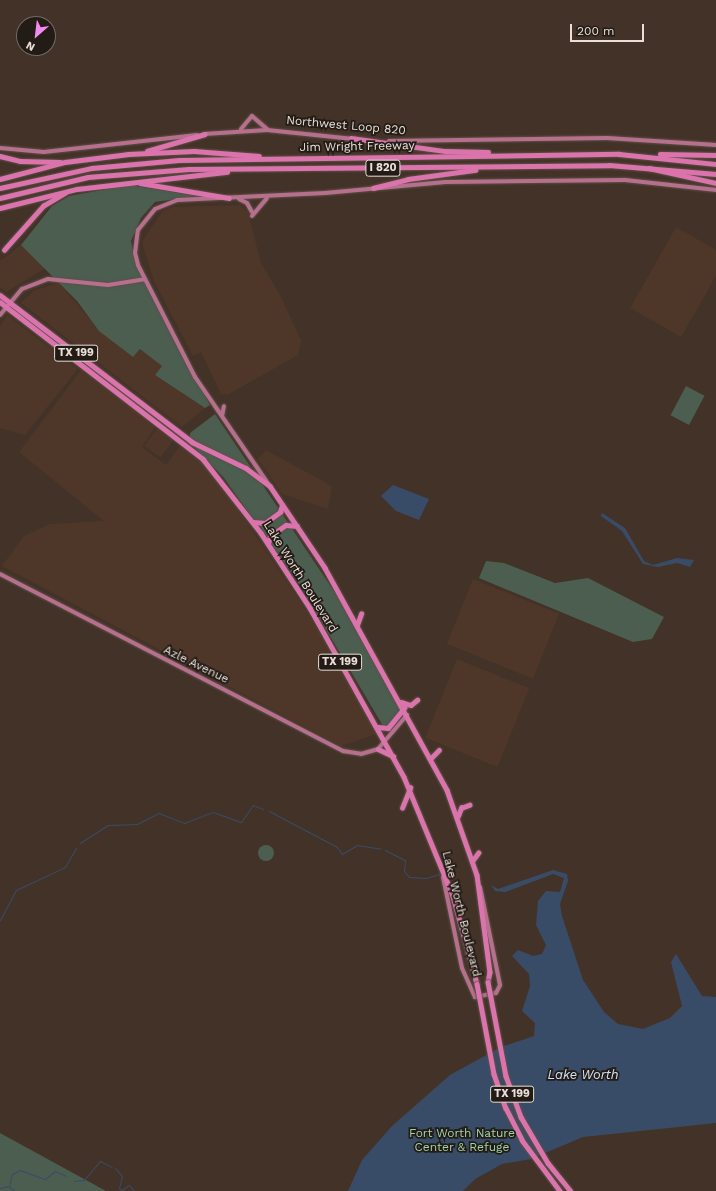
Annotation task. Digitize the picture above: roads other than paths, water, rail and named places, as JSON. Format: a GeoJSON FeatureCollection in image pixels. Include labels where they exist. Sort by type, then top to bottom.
{"type":"FeatureCollection","features":[{"type":"Feature","properties":{"kind":"highway"},"geometry":{"type":"LineString","coordinates":[[128,154],[205,134]]}},
{"type":"Feature","properties":{"kind":"highway"},"geometry":{"type":"LineString","coordinates":[[351,138],[501,155]]}},
{"type":"Feature","properties":{"kind":"highway"},"geometry":{"type":"LineString","coordinates":[[0,156],[35,163],[66,162],[128,154],[194,152],[298,158]]}},
{"type":"Feature","properties":{"kind":"highway","name":"Jim Wright Freeway"},"geometry":{"type":"LineString","coordinates":[[0,188],[60,173],[120,164],[298,158],[501,155],[654,155],[716,164]]}},
{"type":"Feature","properties":{"kind":"highway"},"geometry":{"type":"LineString","coordinates":[[654,155],[716,155]]}},
{"type":"Feature","properties":{"kind":"highway"},"geometry":{"type":"LineString","coordinates":[[0,179],[66,162]]}},
{"type":"Feature","properties":{"kind":"highway"},"geometry":{"type":"LineString","coordinates":[[373,188],[423,177],[529,166]]}},
{"type":"Feature","properties":{"kind":"highway"},"geometry":{"type":"LineString","coordinates":[[644,166],[716,183]]}},
{"type":"Feature","properties":{"kind":"highway","name":"Jim Wright Freeway"},"geometry":{"type":"LineString","coordinates":[[0,198],[96,176],[157,170],[644,166],[716,174]]}},
{"type":"Feature","properties":{"kind":"highway"},"geometry":{"type":"LineString","coordinates":[[0,208],[74,189],[236,170]]}},
{"type":"Feature","properties":{"kind":"highway"},"geometry":{"type":"LineString","coordinates":[[135,181],[230,198]]}},
{"type":"Feature","properties":{"kind":"highway"},"geometry":{"type":"LineString","coordinates":[[2,251],[42,206],[74,189]]}},
{"type":"Feature","properties":{"kind":"highway","name":"Lake Worth Boulevard"},"geometry":{"type":"LineString","coordinates":[[0,295],[192,442],[246,468],[270,486],[297,526],[357,625],[431,758],[458,818],[477,875]]}},
{"type":"Feature","properties":{"kind":"highway","name":"Lake Worth Boulevard"},"geometry":{"type":"LineString","coordinates":[[0,302],[203,459],[253,522],[310,608],[378,727],[410,788],[442,873]]}},
{"type":"Feature","properties":{"kind":"highway"},"geometry":{"type":"LineString","coordinates":[[106,384],[116,384]]}},
{"type":"Feature","properties":{"kind":"highway"},"geometry":{"type":"LineString","coordinates":[[112,389],[121,387]]}},
{"type":"Feature","properties":{"kind":"highway"},"geometry":{"type":"LineString","coordinates":[[253,522],[265,523],[280,512],[282,505]]}},
{"type":"Feature","properties":{"kind":"highway"},"geometry":{"type":"LineString","coordinates":[[268,544],[270,536],[286,525],[297,526]]}},
{"type":"Feature","properties":{"kind":"highway"},"geometry":{"type":"LineString","coordinates":[[357,625],[361,614]]}},
{"type":"Feature","properties":{"kind":"highway"},"geometry":{"type":"LineString","coordinates":[[400,702],[408,705],[417,700]]}},
{"type":"Feature","properties":{"kind":"highway"},"geometry":{"type":"LineString","coordinates":[[378,727],[388,728],[404,708]]}},
{"type":"Feature","properties":{"kind":"highway"},"geometry":{"type":"LineString","coordinates":[[378,749],[394,757]]}},
{"type":"Feature","properties":{"kind":"highway"},"geometry":{"type":"LineString","coordinates":[[431,758],[439,750]]}},
{"type":"Feature","properties":{"kind":"highway"},"geometry":{"type":"LineString","coordinates":[[402,808],[410,788]]}},
{"type":"Feature","properties":{"kind":"highway"},"geometry":{"type":"LineString","coordinates":[[458,818],[461,808],[469,805]]}},
{"type":"Feature","properties":{"kind":"highway"},"geometry":{"type":"LineString","coordinates":[[473,860],[478,853]]}},
{"type":"Feature","properties":{"kind":"highway","name":"TX 199"},"geometry":{"type":"LineString","coordinates":[[442,873],[453,896],[477,984],[494,1074],[506,1108],[533,1156],[560,1191]]}},
{"type":"Feature","properties":{"kind":"highway","name":"TX 199"},"geometry":{"type":"LineString","coordinates":[[477,875],[490,972],[488,982],[506,1076],[520,1117],[548,1163],[571,1191]]}},
{"type":"Feature","properties":{"kind":"main road"},"geometry":{"type":"LineString","coordinates":[[241,130],[252,116],[267,130]]}},
{"type":"Feature","properties":{"kind":"main road","name":"Northwest Loop 820"},"geometry":{"type":"LineString","coordinates":[[0,148],[44,152],[241,130],[267,130],[397,142],[607,138],[716,145]]}},
{"type":"Feature","properties":{"kind":"main road"},"geometry":{"type":"LineString","coordinates":[[230,198],[269,197],[445,182],[600,180],[654,182],[716,190]]}},
{"type":"Feature","properties":{"kind":"main road"},"geometry":{"type":"LineString","coordinates":[[230,198],[244,201],[252,214],[269,197]]}},
{"type":"Feature","properties":{"kind":"main road","name":"Lake Worth Boulevard"},"geometry":{"type":"LineString","coordinates":[[230,198],[177,200],[149,214],[136,239],[135,253],[145,278],[187,363],[270,486]]}},
{"type":"Feature","properties":{"kind":"main road"},"geometry":{"type":"LineString","coordinates":[[0,315],[10,302],[26,286],[48,279],[108,286],[145,278]]}},
{"type":"Feature","properties":{"kind":"main road"},"geometry":{"type":"LineString","coordinates":[[222,417],[224,406]]}},
{"type":"Feature","properties":{"kind":"main road","name":"Azle Avenue"},"geometry":{"type":"LineString","coordinates":[[0,574],[343,751],[361,754],[378,749],[386,742],[408,716]]}},
{"type":"Feature","properties":{"kind":"main road","name":"Lake Worth Boulevard"},"geometry":{"type":"LineString","coordinates":[[442,873],[462,968],[475,997],[496,993],[500,985],[477,875]]}},
{"type":"Feature","properties":{"kind":"water"},"geometry":{"type":"Polygon","coordinates":[[[393,485],[429,499],[419,520],[396,511],[381,496],[393,485]]]}},
{"type":"Feature","properties":{"kind":"water"},"geometry":{"type":"Polygon","coordinates":[[[602,513],[625,528],[644,561],[653,565],[677,558],[694,560],[690,567],[677,563],[658,567],[643,564],[622,531],[601,516],[602,513]]]}},
{"type":"Feature","properties":{"kind":"water","name":"Lake Worth"},"geometry":{"type":"Polygon","coordinates":[[[553,870],[567,874],[568,881],[560,904],[562,916],[583,980],[604,1012],[618,1024],[643,1029],[670,1018],[682,1006],[671,962],[676,954],[702,996],[716,997],[716,1123],[583,1137],[531,1159],[502,1164],[475,1179],[463,1191],[348,1191],[362,1160],[392,1126],[450,1075],[501,1047],[534,1036],[535,1023],[522,1011],[530,986],[529,974],[512,956],[518,950],[533,956],[542,954],[546,945],[536,925],[538,901],[546,891],[560,892],[564,878],[553,874],[505,892],[495,891],[491,885],[498,889],[553,870]]]}},
{"type":"Feature","properties":{"kind":"waterway"},"geometry":{"type":"LineString","coordinates":[[80,843],[108,825],[137,824],[159,813],[184,823],[213,812],[241,822],[253,805],[263,809]]}},
{"type":"Feature","properties":{"kind":"waterway"},"geometry":{"type":"LineString","coordinates":[[269,811],[337,847],[342,854],[357,845],[381,849]]}},
{"type":"Feature","properties":{"kind":"waterway"},"geometry":{"type":"LineString","coordinates":[[0,920],[16,890],[65,867],[76,848]]}},
{"type":"Feature","properties":{"kind":"waterway"},"geometry":{"type":"LineString","coordinates":[[385,850],[405,860],[404,871],[409,877],[426,878],[439,874]]}},
{"type":"Feature","properties":{"kind":"waterway"},"geometry":{"type":"LineString","coordinates":[[74,1181],[84,1180],[100,1161],[112,1167]]}},
{"type":"Feature","properties":{"kind":"waterway"},"geometry":{"type":"LineString","coordinates":[[115,1168],[122,1176],[119,1188],[122,1190],[129,1185],[134,1191]]}},
{"type":"Feature","properties":{"kind":"waterway"},"geometry":{"type":"LineString","coordinates":[[0,1188],[9,1186],[12,1174],[20,1170],[45,1179],[55,1171],[66,1176]]}},
{"type":"Feature","properties":{"kind":"waterway"},"geometry":{"type":"LineString","coordinates":[[9,1187],[15,1191]]}},
{"type":"Feature","properties":{"kind":"park label","name":"Fort Worth Nature Center & Refuge"},"geometry":{"type":"Point","coordinates":[462,1141]}}]}
